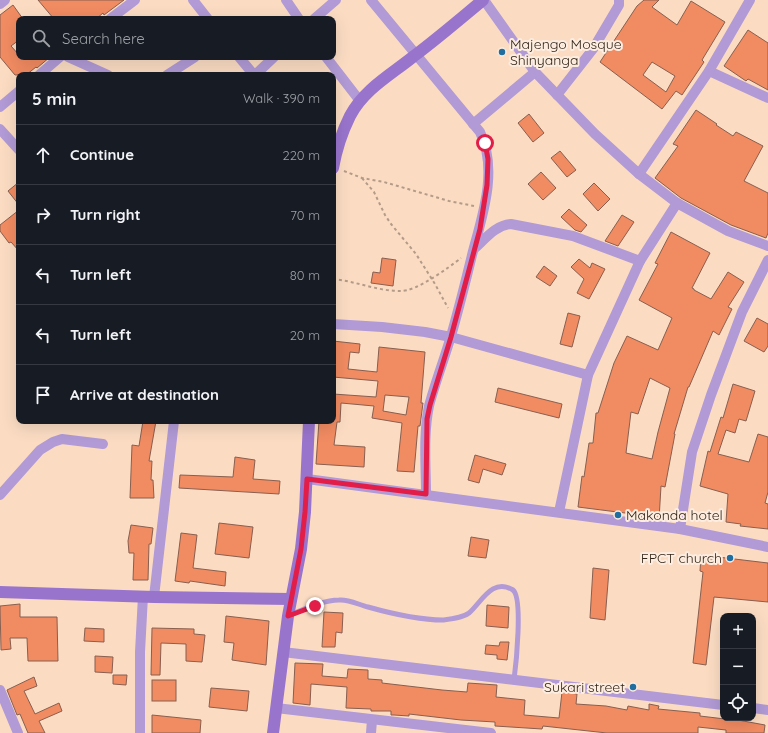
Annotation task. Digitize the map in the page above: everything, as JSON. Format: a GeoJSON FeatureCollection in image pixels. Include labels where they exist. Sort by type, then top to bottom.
{"type":"FeatureCollection","features":[{"type":"Feature","properties":{"kind":"street"},"geometry":{"type":"LineString","coordinates":[[0,4],[5,0]]}},
{"type":"Feature","properties":{"kind":"street"},"geometry":{"type":"LineString","coordinates":[[114,16],[135,0]]}},
{"type":"Feature","properties":{"kind":"street"},"geometry":{"type":"LineString","coordinates":[[193,0],[206,16]]}},
{"type":"Feature","properties":{"kind":"street"},"geometry":{"type":"LineString","coordinates":[[286,0],[297,16]]}},
{"type":"Feature","properties":{"kind":"street"},"geometry":{"type":"LineString","coordinates":[[317,16],[336,0]]}},
{"type":"Feature","properties":{"kind":"street"},"geometry":{"type":"LineString","coordinates":[[371,0],[480,132],[485,143],[488,159],[487,185],[480,229],[427,419],[426,494]]}},
{"type":"Feature","properties":{"kind":"street"},"geometry":{"type":"LineString","coordinates":[[336,155],[340,140],[350,115],[360,101],[374,86],[484,0],[536,72],[595,134],[639,174],[677,203],[728,231],[768,246]]}},
{"type":"Feature","properties":{"kind":"street"},"geometry":{"type":"LineString","coordinates":[[557,95],[593,49],[619,5],[619,0]]}},
{"type":"Feature","properties":{"kind":"street"},"geometry":{"type":"LineString","coordinates":[[639,174],[709,71],[750,0]]}},
{"type":"Feature","properties":{"kind":"street"},"geometry":{"type":"LineString","coordinates":[[42,72],[56,60]]}},
{"type":"Feature","properties":{"kind":"street"},"geometry":{"type":"LineString","coordinates":[[73,60],[89,70]]}},
{"type":"Feature","properties":{"kind":"street"},"geometry":{"type":"LineString","coordinates":[[172,72],[190,60]]}},
{"type":"Feature","properties":{"kind":"street"},"geometry":{"type":"LineString","coordinates":[[242,60],[252,72]]}},
{"type":"Feature","properties":{"kind":"street"},"geometry":{"type":"LineString","coordinates":[[258,72],[271,60]]}},
{"type":"Feature","properties":{"kind":"street"},"geometry":{"type":"LineString","coordinates":[[328,60],[360,101]]}},
{"type":"Feature","properties":{"kind":"street"},"geometry":{"type":"LineString","coordinates":[[709,71],[768,98]]}},
{"type":"Feature","properties":{"kind":"street"},"geometry":{"type":"LineString","coordinates":[[473,124],[536,72]]}},
{"type":"Feature","properties":{"kind":"street"},"geometry":{"type":"LineString","coordinates":[[0,107],[16,94]]}},
{"type":"Feature","properties":{"kind":"street"},"geometry":{"type":"LineString","coordinates":[[0,129],[16,147]]}},
{"type":"Feature","properties":{"kind":"street"},"geometry":{"type":"LineString","coordinates":[[559,512],[588,376],[640,261],[677,203]]}},
{"type":"Feature","properties":{"kind":"street"},"geometry":{"type":"LineString","coordinates":[[474,249],[502,225],[511,224],[573,236],[640,261]]}},
{"type":"Feature","properties":{"kind":"street"},"geometry":{"type":"LineString","coordinates":[[680,529],[692,452],[711,395],[742,312],[768,260]]}},
{"type":"Feature","properties":{"kind":"street"},"geometry":{"type":"LineString","coordinates":[[336,324],[382,327],[425,332],[451,337],[588,376]]}},
{"type":"Feature","properties":{"kind":"street"},"geometry":{"type":"LineString","coordinates":[[140,733],[140,652],[174,424]]}},
{"type":"Feature","properties":{"kind":"street"},"geometry":{"type":"LineString","coordinates":[[273,733],[290,599],[301,549],[305,512],[309,424]]}},
{"type":"Feature","properties":{"kind":"street"},"geometry":{"type":"LineString","coordinates":[[0,495],[40,450],[53,442],[70,440],[103,444]]}},
{"type":"Feature","properties":{"kind":"street"},"geometry":{"type":"LineString","coordinates":[[307,479],[680,529],[768,547]]}},
{"type":"Feature","properties":{"kind":"street"},"geometry":{"type":"LineString","coordinates":[[0,592],[149,597],[290,599]]}},
{"type":"Feature","properties":{"kind":"street"},"geometry":{"type":"LineString","coordinates":[[283,652],[720,705]]}},
{"type":"Feature","properties":{"kind":"street"},"geometry":{"type":"LineString","coordinates":[[0,690],[18,733]]}},
{"type":"Feature","properties":{"kind":"street"},"geometry":{"type":"LineString","coordinates":[[276,708],[491,733]]}},
{"type":"Feature","properties":{"kind":"street"},"geometry":{"type":"LineString","coordinates":[[756,708],[768,710]]}},
{"type":"Feature","properties":{"kind":"street"},"geometry":{"type":"LineString","coordinates":[[371,733],[372,720]]}},
{"type":"Feature","properties":{"kind":"lane"},"geometry":{"type":"LineString","coordinates":[[288,616],[324,603],[341,599],[394,614],[428,620],[447,620],[460,618],[469,612],[493,588],[507,588],[514,591],[518,599],[518,642],[514,680]]}},
{"type":"Feature","properties":{"kind":"path"},"geometry":{"type":"LineString","coordinates":[[336,168],[362,178],[384,182],[449,201],[484,208]]}},
{"type":"Feature","properties":{"kind":"path"},"geometry":{"type":"LineString","coordinates":[[362,178],[374,192],[391,224],[416,254],[432,278],[455,321]]}},
{"type":"Feature","properties":{"kind":"path"},"geometry":{"type":"LineString","coordinates":[[336,279],[401,292],[432,278],[474,249]]}},
{"type":"Feature","properties":{"kind":"building"},"geometry":{"type":"Polygon","coordinates":[[[38,0],[124,0],[104,15],[103,13],[100,16],[51,16],[38,0]]]}},
{"type":"Feature","properties":{"kind":"building"},"geometry":{"type":"Polygon","coordinates":[[[644,0],[659,0],[652,7],[677,25],[691,1],[725,22],[702,60],[704,62],[682,95],[676,91],[662,109],[600,62],[637,6],[644,0]],[[652,62],[643,75],[666,92],[675,76],[652,62]]]}},
{"type":"Feature","properties":{"kind":"building"},"geometry":{"type":"Polygon","coordinates":[[[13,5],[21,16],[16,16],[16,42],[11,46],[16,52],[16,60],[46,60],[30,72],[16,72],[15,75],[0,57],[0,15],[13,5]]]}},
{"type":"Feature","properties":{"kind":"building"},"geometry":{"type":"Polygon","coordinates":[[[748,30],[768,43],[768,90],[748,79],[746,81],[724,66],[748,30]]]}},
{"type":"Feature","properties":{"kind":"building"},"geometry":{"type":"Polygon","coordinates":[[[696,110],[733,136],[736,132],[763,146],[744,181],[768,193],[768,233],[766,238],[731,225],[681,198],[655,178],[678,146],[673,144],[696,110]]]}},
{"type":"Feature","properties":{"kind":"building"},"geometry":{"type":"Polygon","coordinates":[[[529,114],[544,133],[533,142],[518,123],[529,114]]]}},
{"type":"Feature","properties":{"kind":"building"},"geometry":{"type":"Polygon","coordinates":[[[560,151],[576,170],[567,177],[551,158],[560,151]]]}},
{"type":"Feature","properties":{"kind":"building"},"geometry":{"type":"Polygon","coordinates":[[[541,172],[556,188],[543,200],[528,184],[541,172]]]}},
{"type":"Feature","properties":{"kind":"building"},"geometry":{"type":"Polygon","coordinates":[[[594,183],[610,199],[598,211],[583,194],[594,183]]]}},
{"type":"Feature","properties":{"kind":"building"},"geometry":{"type":"Polygon","coordinates":[[[16,184],[16,201],[8,191],[16,184]]]}},
{"type":"Feature","properties":{"kind":"building"},"geometry":{"type":"Polygon","coordinates":[[[569,209],[587,225],[581,232],[575,230],[561,217],[569,209]]]}},
{"type":"Feature","properties":{"kind":"building"},"geometry":{"type":"Polygon","coordinates":[[[16,212],[16,248],[11,242],[9,243],[0,231],[0,225],[16,212]]]}},
{"type":"Feature","properties":{"kind":"building"},"geometry":{"type":"Polygon","coordinates":[[[622,215],[634,222],[618,246],[605,241],[622,215]]]}},
{"type":"Feature","properties":{"kind":"building"},"geometry":{"type":"Polygon","coordinates":[[[671,232],[710,253],[692,288],[694,290],[711,299],[728,272],[744,282],[728,307],[732,309],[719,335],[713,331],[688,387],[674,434],[665,487],[661,486],[659,520],[633,516],[633,514],[578,507],[582,476],[584,477],[589,443],[593,443],[596,413],[598,413],[614,363],[627,336],[658,350],[672,318],[639,300],[658,264],[655,263],[671,232]],[[650,378],[638,414],[631,412],[626,453],[652,459],[670,388],[650,378]]]}},
{"type":"Feature","properties":{"kind":"building"},"geometry":{"type":"Polygon","coordinates":[[[382,258],[396,260],[393,286],[371,283],[373,272],[380,273],[382,258]]]}},
{"type":"Feature","properties":{"kind":"building"},"geometry":{"type":"Polygon","coordinates":[[[579,259],[590,268],[592,263],[605,269],[589,299],[577,293],[584,279],[571,267],[579,259]]]}},
{"type":"Feature","properties":{"kind":"building"},"geometry":{"type":"Polygon","coordinates":[[[544,266],[557,276],[550,286],[536,277],[544,266]]]}},
{"type":"Feature","properties":{"kind":"building"},"geometry":{"type":"Polygon","coordinates":[[[568,313],[580,316],[572,347],[560,344],[568,313]]]}},
{"type":"Feature","properties":{"kind":"building"},"geometry":{"type":"Polygon","coordinates":[[[757,318],[768,324],[768,346],[764,352],[744,341],[757,318]]]}},
{"type":"Feature","properties":{"kind":"building"},"geometry":{"type":"Polygon","coordinates":[[[336,341],[360,344],[359,353],[350,352],[348,369],[377,372],[379,347],[425,352],[421,403],[423,403],[420,426],[418,426],[414,472],[397,471],[402,423],[372,418],[374,406],[341,403],[340,422],[337,422],[334,445],[365,447],[364,467],[316,464],[319,424],[336,424],[336,394],[376,397],[378,381],[336,377],[336,341]],[[385,395],[383,411],[406,415],[409,397],[385,395]]]}},
{"type":"Feature","properties":{"kind":"building"},"geometry":{"type":"Polygon","coordinates":[[[733,384],[755,391],[746,421],[739,419],[735,433],[726,430],[718,454],[749,462],[758,434],[768,437],[768,492],[765,503],[768,504],[768,529],[740,526],[741,524],[726,522],[728,494],[700,486],[708,451],[710,452],[721,417],[723,418],[733,384]]]}},
{"type":"Feature","properties":{"kind":"building"},"geometry":{"type":"Polygon","coordinates":[[[498,388],[562,404],[559,418],[495,402],[498,388]]]}},
{"type":"Feature","properties":{"kind":"building"},"geometry":{"type":"Polygon","coordinates":[[[143,424],[155,424],[149,461],[152,461],[151,480],[153,480],[154,498],[130,498],[132,445],[139,446],[143,424]]]}},
{"type":"Feature","properties":{"kind":"building"},"geometry":{"type":"Polygon","coordinates":[[[475,455],[506,464],[502,475],[483,469],[479,483],[468,480],[475,455]]]}},
{"type":"Feature","properties":{"kind":"building"},"geometry":{"type":"Polygon","coordinates":[[[235,457],[255,460],[253,479],[280,481],[279,494],[179,488],[180,475],[233,477],[235,457]]]}},
{"type":"Feature","properties":{"kind":"building"},"geometry":{"type":"Polygon","coordinates":[[[219,523],[253,527],[249,558],[215,554],[219,523]]]}},
{"type":"Feature","properties":{"kind":"building"},"geometry":{"type":"Polygon","coordinates":[[[131,525],[153,528],[151,544],[149,544],[148,580],[133,580],[134,553],[129,553],[128,541],[131,525]]]}},
{"type":"Feature","properties":{"kind":"building"},"geometry":{"type":"Polygon","coordinates":[[[181,533],[197,535],[193,568],[226,572],[225,586],[190,581],[189,583],[175,581],[181,533]]]}},
{"type":"Feature","properties":{"kind":"building"},"geometry":{"type":"Polygon","coordinates":[[[471,537],[489,540],[486,558],[468,556],[471,537]]]}},
{"type":"Feature","properties":{"kind":"building"},"geometry":{"type":"Polygon","coordinates":[[[701,555],[768,563],[768,602],[714,597],[706,665],[693,663],[703,572],[700,571],[701,555]]]}},
{"type":"Feature","properties":{"kind":"building"},"geometry":{"type":"Polygon","coordinates":[[[593,568],[609,570],[605,620],[590,618],[593,568]]]}},
{"type":"Feature","properties":{"kind":"building"},"geometry":{"type":"Polygon","coordinates":[[[20,604],[20,617],[57,617],[58,661],[28,661],[27,638],[10,638],[11,649],[1,650],[0,606],[20,604]]]}},
{"type":"Feature","properties":{"kind":"building"},"geometry":{"type":"Polygon","coordinates":[[[487,605],[509,607],[508,628],[486,626],[487,605]]]}},
{"type":"Feature","properties":{"kind":"building"},"geometry":{"type":"Polygon","coordinates":[[[324,612],[343,613],[342,633],[336,632],[335,647],[322,647],[324,612]]]}},
{"type":"Feature","properties":{"kind":"building"},"geometry":{"type":"Polygon","coordinates":[[[226,616],[269,621],[266,665],[232,660],[234,643],[224,642],[226,616]]]}},
{"type":"Feature","properties":{"kind":"building"},"geometry":{"type":"Polygon","coordinates":[[[85,628],[104,629],[104,642],[84,641],[85,628]]]}},
{"type":"Feature","properties":{"kind":"building"},"geometry":{"type":"Polygon","coordinates":[[[152,628],[194,629],[194,634],[205,635],[202,662],[186,661],[186,644],[161,643],[160,675],[151,675],[152,628]]]}},
{"type":"Feature","properties":{"kind":"building"},"geometry":{"type":"Polygon","coordinates":[[[500,642],[509,642],[507,660],[497,659],[497,655],[485,654],[486,645],[499,646],[500,642]]]}},
{"type":"Feature","properties":{"kind":"building"},"geometry":{"type":"Polygon","coordinates":[[[95,656],[113,657],[112,673],[95,672],[95,656]]]}},
{"type":"Feature","properties":{"kind":"building"},"geometry":{"type":"Polygon","coordinates":[[[295,663],[323,664],[322,676],[347,678],[348,669],[368,670],[368,679],[382,680],[382,683],[467,692],[468,683],[497,685],[496,697],[525,700],[524,715],[559,718],[562,692],[577,694],[576,704],[606,706],[627,710],[628,706],[649,710],[649,704],[659,706],[658,709],[700,713],[700,716],[720,718],[720,721],[743,721],[765,725],[764,733],[726,733],[726,730],[698,727],[698,733],[607,733],[543,726],[542,729],[495,726],[495,722],[409,714],[409,716],[391,715],[391,711],[371,711],[371,709],[346,708],[347,687],[311,684],[310,705],[293,703],[295,663]]]}},
{"type":"Feature","properties":{"kind":"building"},"geometry":{"type":"Polygon","coordinates":[[[113,675],[127,675],[126,685],[113,684],[113,675]]]}},
{"type":"Feature","properties":{"kind":"building"},"geometry":{"type":"Polygon","coordinates":[[[34,677],[37,686],[24,691],[35,714],[59,703],[62,711],[39,721],[45,733],[28,733],[20,714],[17,715],[7,690],[34,677]]]}},
{"type":"Feature","properties":{"kind":"building"},"geometry":{"type":"Polygon","coordinates":[[[152,680],[176,680],[176,701],[152,701],[152,680]]]}},
{"type":"Feature","properties":{"kind":"building"},"geometry":{"type":"Polygon","coordinates":[[[211,688],[249,691],[247,711],[209,707],[211,688]]]}},
{"type":"Feature","properties":{"kind":"building"},"geometry":{"type":"Polygon","coordinates":[[[152,715],[201,720],[200,733],[152,733],[152,715]]]}},
{"type":"Feature","properties":{"kind":"place","name":"Majengo Mosque Shinyanga"},"geometry":{"type":"Point","coordinates":[502,52]}},
{"type":"Feature","properties":{"kind":"place","name":"Makonda hotel"},"geometry":{"type":"Point","coordinates":[618,515]}},
{"type":"Feature","properties":{"kind":"place","name":"FPCT church"},"geometry":{"type":"Point","coordinates":[730,558]}},
{"type":"Feature","properties":{"kind":"place","name":"Sukari street"},"geometry":{"type":"Point","coordinates":[633,687]}},
{"type":"Feature","properties":{"kind":"route"},"geometry":{"type":"LineString","coordinates":[[315,606],[288,616],[290,599],[301,549],[307,479],[426,494],[427,419],[480,229],[487,185],[488,159],[485,143]]}}]}
